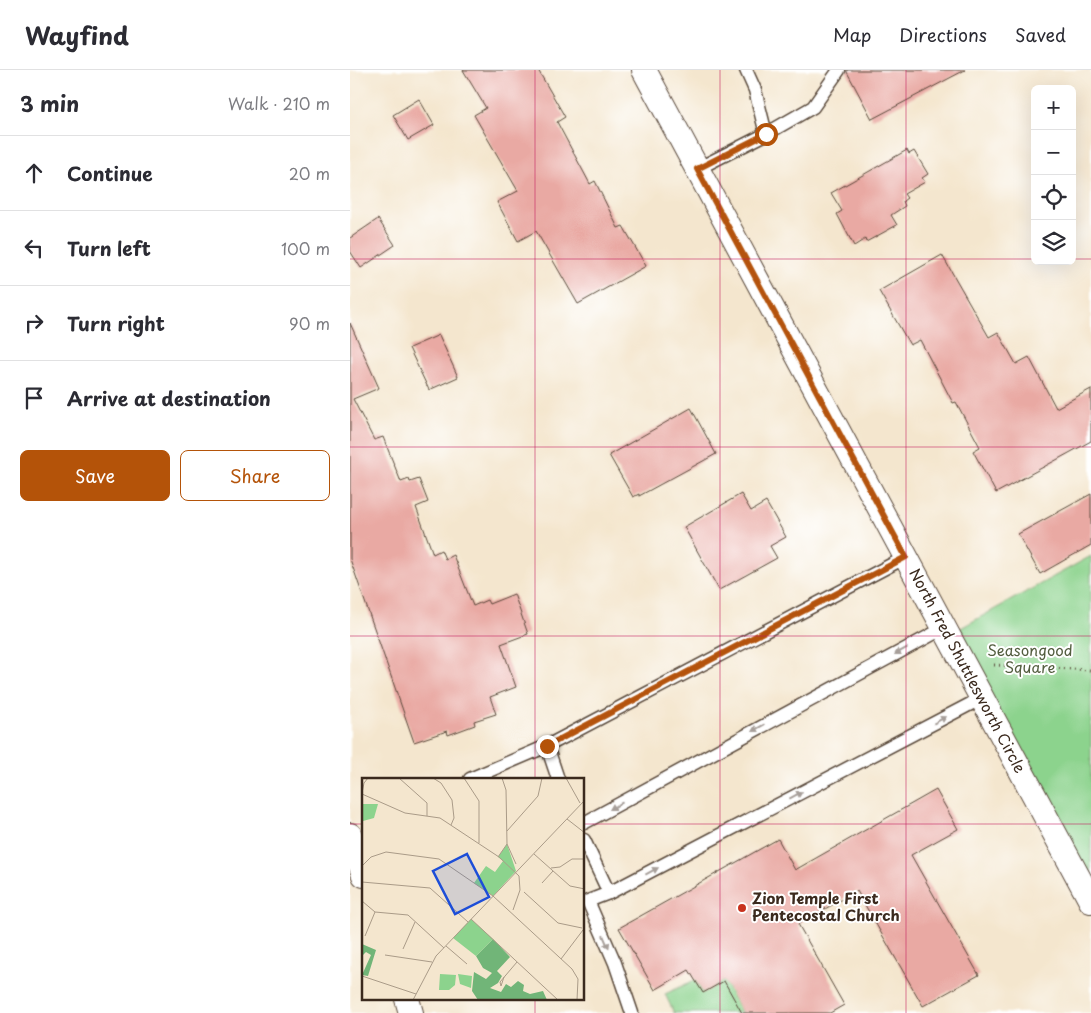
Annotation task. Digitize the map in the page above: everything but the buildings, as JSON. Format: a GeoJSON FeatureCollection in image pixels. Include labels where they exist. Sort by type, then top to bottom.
{"type":"FeatureCollection","features":[{"type":"Feature","properties":{"kind":"street","name":"North Fred Shuttlesworth Circle"},"geometry":{"type":"LineString","coordinates":[[644,70],[1091,901]]}},
{"type":"Feature","properties":{"kind":"street"},"geometry":{"type":"LineString","coordinates":[[350,835],[362,869]]}},
{"type":"Feature","properties":{"kind":"street"},"geometry":{"type":"LineString","coordinates":[[407,1000],[411,1013]]}},
{"type":"Feature","properties":{"kind":"lane"},"geometry":{"type":"LineString","coordinates":[[746,70],[755,90],[766,134]]}},
{"type":"Feature","properties":{"kind":"lane"},"geometry":{"type":"LineString","coordinates":[[697,169],[766,134],[813,107],[839,70]]}},
{"type":"Feature","properties":{"kind":"lane"},"geometry":{"type":"LineString","coordinates":[[472,778],[547,746],[906,557]]}},
{"type":"Feature","properties":{"kind":"lane"},"geometry":{"type":"LineString","coordinates":[[585,822],[944,628]]}},
{"type":"Feature","properties":{"kind":"lane"},"geometry":{"type":"LineString","coordinates":[[632,1013],[615,963],[588,901],[609,893],[982,698]]}},
{"type":"Feature","properties":{"kind":"lane"},"geometry":{"type":"LineString","coordinates":[[547,746],[558,778]]}},
{"type":"Feature","properties":{"kind":"lane"},"geometry":{"type":"LineString","coordinates":[[585,842],[609,893]]}},
{"type":"Feature","properties":{"kind":"path"},"geometry":{"type":"LineString","coordinates":[[963,664],[1091,670]]}},
{"type":"Feature","properties":{"kind":"green space","name":"Seasongood Square"},"geometry":{"type":"Polygon","coordinates":[[[1091,556],[1091,901],[948,635],[1091,556]]]}},
{"type":"Feature","properties":{"kind":"green space"},"geometry":{"type":"Polygon","coordinates":[[[695,980],[703,993],[724,981],[742,1013],[674,1013],[665,994],[695,980]]]}},
{"type":"Feature","properties":{"kind":"place","name":"Zion Temple First Pentecostal Church"},"geometry":{"type":"Point","coordinates":[742,908]}},
{"type":"Feature","properties":{"kind":"route"},"geometry":{"type":"LineString","coordinates":[[547,746],[906,557],[697,169],[728,155],[766,134]]}}]}
